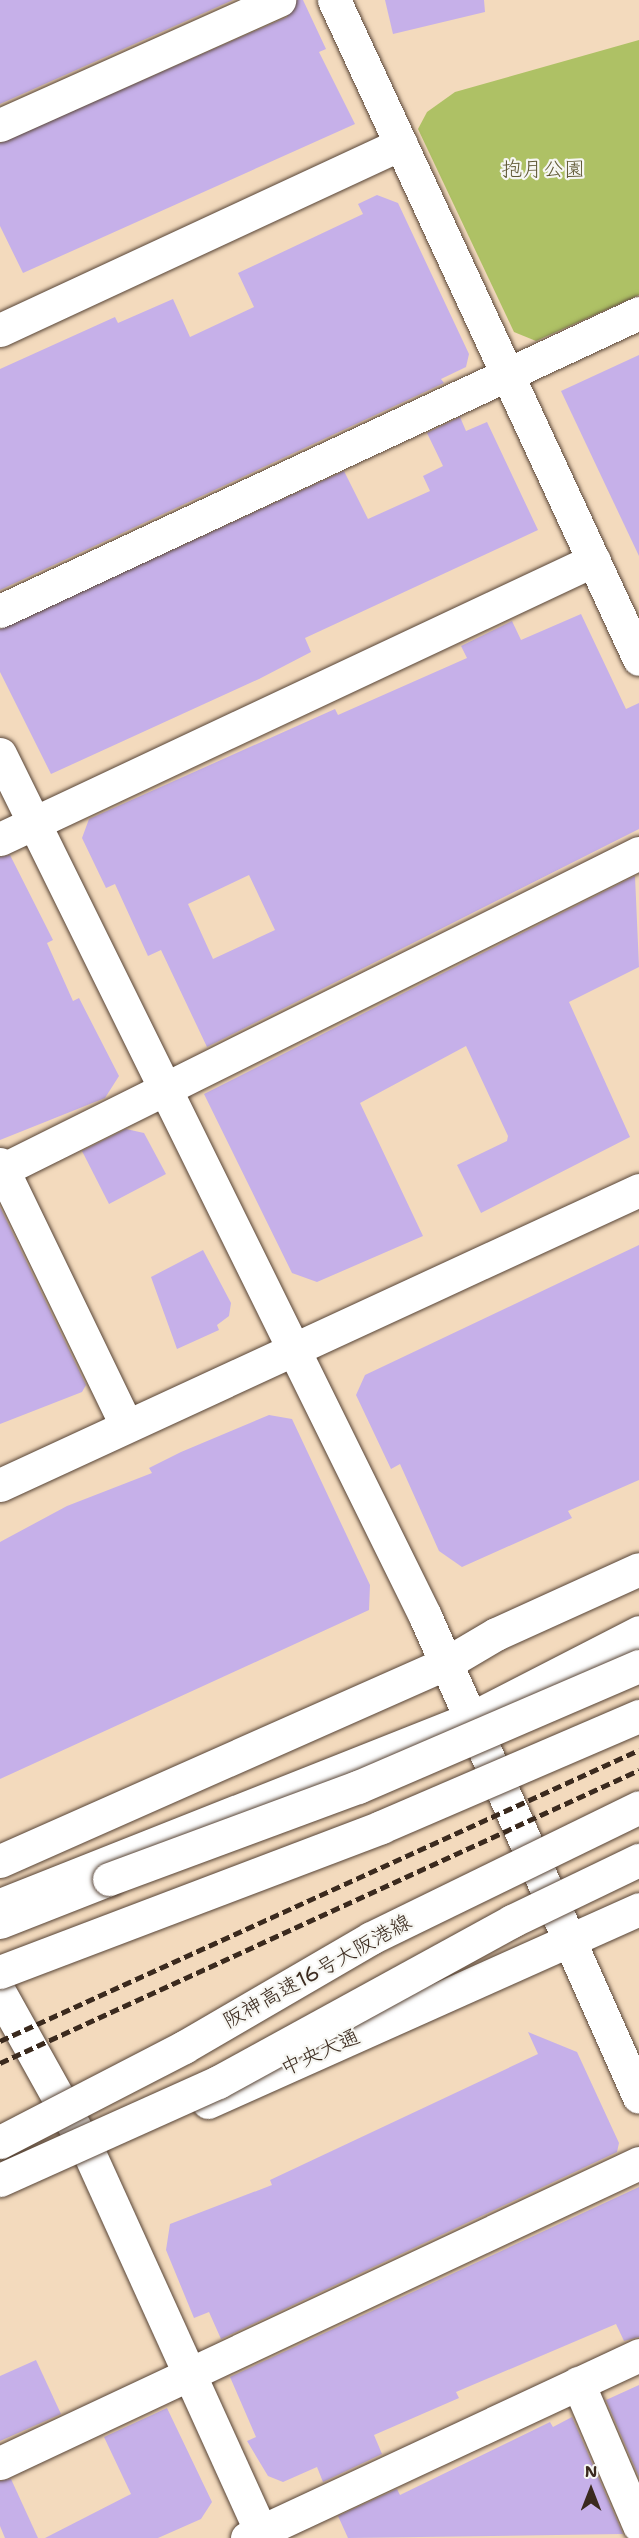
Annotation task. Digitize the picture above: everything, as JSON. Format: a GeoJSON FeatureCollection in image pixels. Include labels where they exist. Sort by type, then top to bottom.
{"type":"FeatureCollection","features":[{"type":"Feature","properties":{"kind":"main road"},"geometry":{"type":"LineString","coordinates":[[0,125],[279,0]]}},
{"type":"Feature","properties":{"kind":"main road"},"geometry":{"type":"LineString","coordinates":[[334,0],[639,659]]}},
{"type":"Feature","properties":{"kind":"main road"},"geometry":{"type":"LineString","coordinates":[[0,330],[401,144]]}},
{"type":"Feature","properties":{"kind":"main road"},"geometry":{"type":"LineString","coordinates":[[0,611],[639,313]]}},
{"type":"Feature","properties":{"kind":"main road"},"geometry":{"type":"LineString","coordinates":[[0,839],[594,560]]}},
{"type":"Feature","properties":{"kind":"main road"},"geometry":{"type":"LineString","coordinates":[[0,754],[295,1349],[445,1664],[639,2097]]}},
{"type":"Feature","properties":{"kind":"main road"},"geometry":{"type":"LineString","coordinates":[[126,1425],[1,1168],[639,853]]}},
{"type":"Feature","properties":{"kind":"main road"},"geometry":{"type":"LineString","coordinates":[[0,1485],[639,1190]]}},
{"type":"Feature","properties":{"kind":"main road"},"geometry":{"type":"LineString","coordinates":[[0,1861],[445,1664],[639,1569]]}},
{"type":"Feature","properties":{"kind":"main road"},"geometry":{"type":"LineString","coordinates":[[0,1905],[470,1719],[639,1632]]}},
{"type":"Feature","properties":{"kind":"main road"},"geometry":{"type":"LineString","coordinates":[[0,1922],[358,1787],[639,1666]]}},
{"type":"Feature","properties":{"kind":"main road"},"geometry":{"type":"LineString","coordinates":[[0,1972],[381,1827],[639,1716]]}},
{"type":"Feature","properties":{"kind":"main road","name":"阪神高速16号大阪港線"},"geometry":{"type":"LineString","coordinates":[[0,2142],[184,2046],[371,1938],[639,1807]]}},
{"type":"Feature","properties":{"kind":"main road"},"geometry":{"type":"LineString","coordinates":[[0,2180],[218,2082],[502,1927],[639,1860]]}},
{"type":"Feature","properties":{"kind":"main road","name":"中央大通"},"geometry":{"type":"LineString","coordinates":[[0,2193],[90,2155],[639,1909]]}},
{"type":"Feature","properties":{"kind":"main road"},"geometry":{"type":"LineString","coordinates":[[0,1993],[90,2155],[193,2372],[257,2536],[639,2355]]}},
{"type":"Feature","properties":{"kind":"main road"},"geometry":{"type":"LineString","coordinates":[[0,2463],[639,2163]]}},
{"type":"Feature","properties":{"kind":"main road"},"geometry":{"type":"LineString","coordinates":[[578,2383],[639,2525]]}},
{"type":"Feature","properties":{"kind":"green space","name":"抱月公園"},"geometry":{"type":"Polygon","coordinates":[[[639,40],[639,295],[536,341],[514,332],[418,129],[427,112],[455,92],[639,40]]]}},
{"type":"Feature","properties":{"kind":"building"},"geometry":{"type":"Polygon","coordinates":[[[0,0],[233,0],[0,104],[0,0]]]}},
{"type":"Feature","properties":{"kind":"building"},"geometry":{"type":"Polygon","coordinates":[[[297,0],[303,0],[326,49],[319,52],[355,124],[23,273],[0,226],[0,143],[287,17],[297,0]]]}},
{"type":"Feature","properties":{"kind":"building"},"geometry":{"type":"Polygon","coordinates":[[[385,0],[484,0],[485,12],[393,34],[385,0]]]}},
{"type":"Feature","properties":{"kind":"building"},"geometry":{"type":"Polygon","coordinates":[[[377,195],[398,203],[469,354],[466,367],[441,379],[444,383],[0,590],[0,369],[115,317],[118,323],[173,299],[190,337],[254,307],[238,273],[363,214],[358,204],[377,195]]]}},
{"type":"Feature","properties":{"kind":"building"},"geometry":{"type":"Polygon","coordinates":[[[639,355],[639,556],[561,391],[639,355]]]}},
{"type":"Feature","properties":{"kind":"building"},"geometry":{"type":"Polygon","coordinates":[[[460,417],[466,431],[487,422],[538,530],[305,638],[311,652],[259,679],[51,774],[0,672],[0,629],[344,471],[368,519],[430,491],[423,476],[443,466],[427,433],[460,417]]]}},
{"type":"Feature","properties":{"kind":"building"},"geometry":{"type":"Polygon","coordinates":[[[581,614],[626,709],[639,703],[639,829],[207,1047],[161,950],[148,956],[115,884],[106,888],[82,838],[89,819],[335,709],[338,715],[467,658],[461,646],[512,621],[521,640],[581,614]],[[249,875],[188,904],[213,959],[275,930],[249,875]]]}},
{"type":"Feature","properties":{"kind":"building"},"geometry":{"type":"Polygon","coordinates":[[[10,855],[53,940],[47,943],[73,1001],[79,998],[119,1076],[105,1098],[0,1140],[0,857],[10,855]]]}},
{"type":"Feature","properties":{"kind":"building"},"geometry":{"type":"Polygon","coordinates":[[[635,876],[639,967],[569,1002],[630,1137],[481,1213],[457,1165],[507,1141],[508,1136],[466,1046],[360,1103],[423,1236],[317,1282],[292,1273],[204,1094],[635,876]]]}},
{"type":"Feature","properties":{"kind":"building"},"geometry":{"type":"Polygon","coordinates":[[[126,1129],[144,1133],[166,1174],[109,1204],[82,1151],[126,1129]]]}},
{"type":"Feature","properties":{"kind":"building"},"geometry":{"type":"Polygon","coordinates":[[[0,1207],[86,1385],[82,1392],[0,1424],[0,1207]]]}},
{"type":"Feature","properties":{"kind":"building"},"geometry":{"type":"Polygon","coordinates":[[[639,1245],[639,1480],[568,1511],[572,1518],[462,1567],[439,1551],[400,1464],[391,1469],[356,1395],[365,1375],[639,1245]]]}},
{"type":"Feature","properties":{"kind":"building"},"geometry":{"type":"Polygon","coordinates":[[[203,1250],[231,1303],[229,1316],[217,1325],[219,1330],[177,1349],[151,1277],[203,1250]]]}},
{"type":"Feature","properties":{"kind":"building"},"geometry":{"type":"Polygon","coordinates":[[[269,1415],[292,1419],[370,1585],[369,1610],[0,1779],[0,1542],[67,1506],[152,1473],[149,1468],[181,1452],[269,1415]]]}},
{"type":"Feature","properties":{"kind":"building"},"geometry":{"type":"Polygon","coordinates":[[[528,2032],[577,2052],[619,2143],[617,2152],[221,2339],[209,2312],[194,2318],[166,2250],[170,2224],[272,2185],[270,2180],[538,2054],[528,2032]]]}},
{"type":"Feature","properties":{"kind":"building"},"geometry":{"type":"Polygon","coordinates":[[[639,2187],[639,2337],[624,2341],[616,2324],[456,2392],[459,2398],[374,2435],[382,2454],[323,2482],[317,2467],[283,2482],[268,2476],[247,2441],[256,2437],[230,2377],[639,2187]]]}},
{"type":"Feature","properties":{"kind":"building"},"geometry":{"type":"Polygon","coordinates":[[[36,2360],[61,2414],[0,2441],[0,2376],[36,2360]]]}},
{"type":"Feature","properties":{"kind":"building"},"geometry":{"type":"Polygon","coordinates":[[[639,2385],[639,2477],[606,2400],[639,2385]]]}},
{"type":"Feature","properties":{"kind":"building"},"geometry":{"type":"Polygon","coordinates":[[[167,2408],[212,2502],[201,2519],[158,2538],[45,2538],[131,2494],[104,2437],[167,2408]]]}},
{"type":"Feature","properties":{"kind":"building"},"geometry":{"type":"Polygon","coordinates":[[[572,2417],[623,2534],[348,2538],[338,2516],[397,2489],[400,2495],[550,2422],[553,2427],[572,2417]]]}},
{"type":"Feature","properties":{"kind":"building"},"geometry":{"type":"Polygon","coordinates":[[[11,2479],[38,2538],[5,2538],[0,2526],[0,2481],[11,2479]]]}},
{"type":"Feature","properties":{"kind":"railway"},"geometry":{"type":"LineString","coordinates":[[0,2041],[639,1750]]}},
{"type":"Feature","properties":{"kind":"railway"},"geometry":{"type":"LineString","coordinates":[[0,2063],[639,1770]]}}]}
